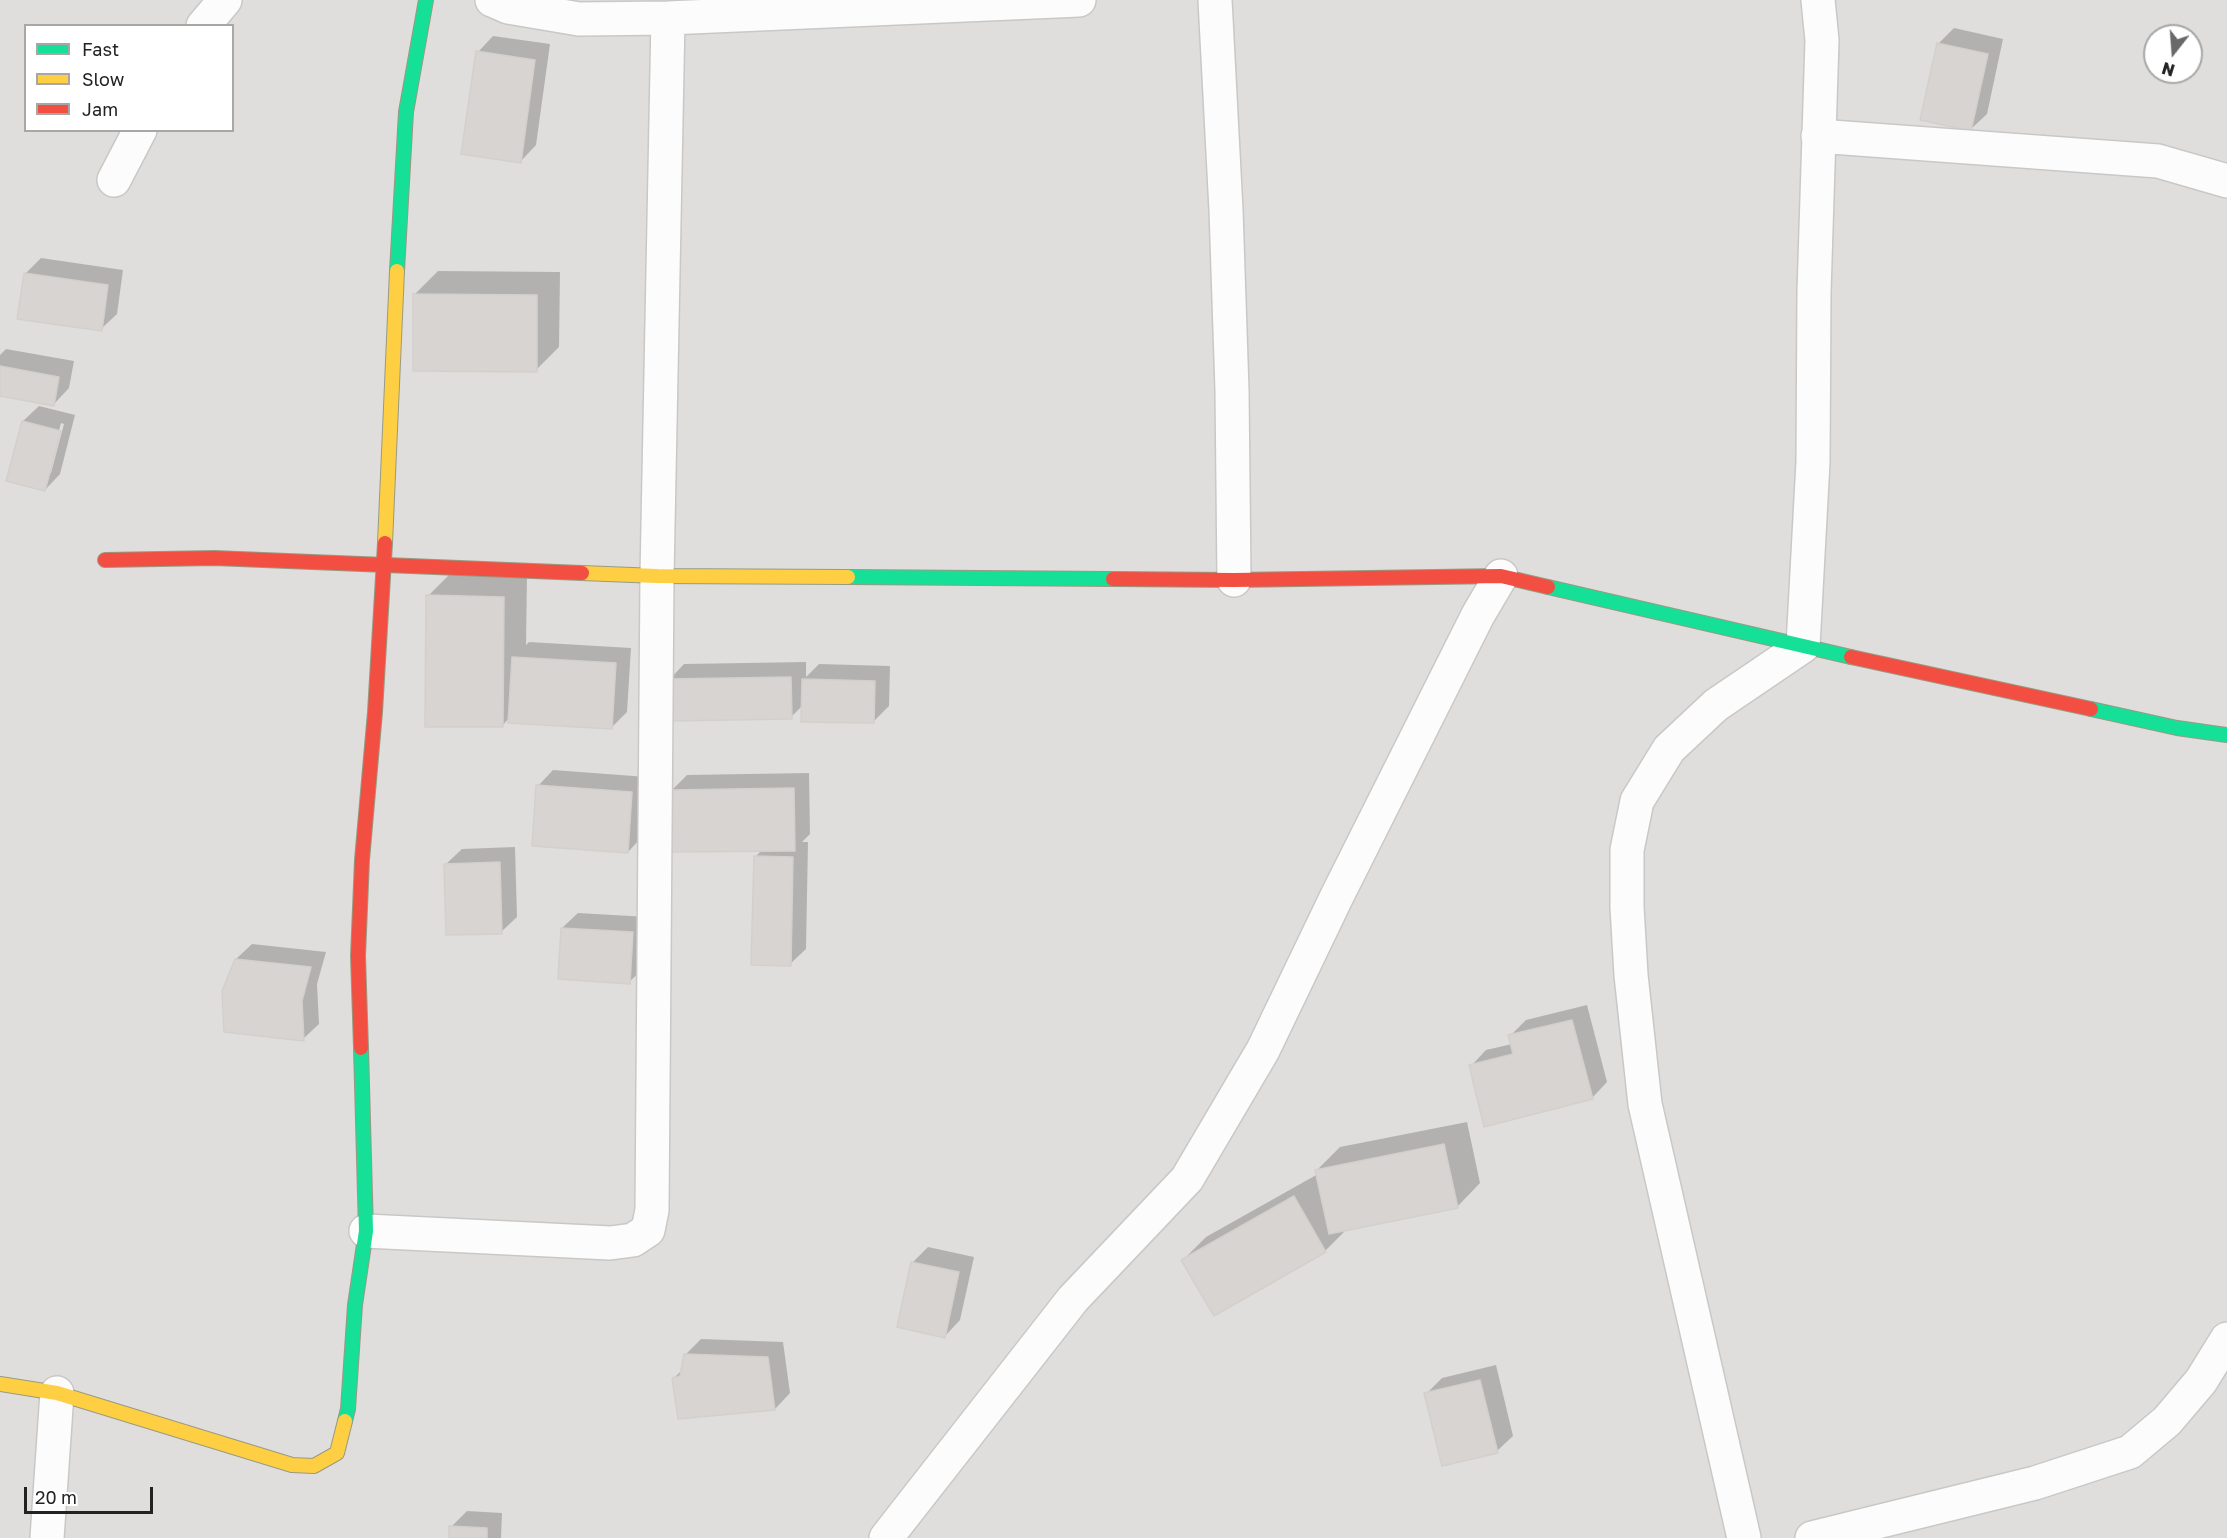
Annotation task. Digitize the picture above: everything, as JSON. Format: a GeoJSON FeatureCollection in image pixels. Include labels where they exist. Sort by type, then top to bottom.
{"type":"FeatureCollection","features":[{"type":"Feature","properties":{"kind":"street"},"geometry":{"type":"LineString","coordinates":[[205,24],[225,0]]}},
{"type":"Feature","properties":{"kind":"street"},"geometry":{"type":"LineString","coordinates":[[0,1384],[57,1394],[292,1465],[314,1466],[337,1453],[348,1409],[355,1305],[366,1231],[358,956],[362,860],[375,712],[384,566],[406,112],[426,0]]}},
{"type":"Feature","properties":{"kind":"street"},"geometry":{"type":"LineString","coordinates":[[492,0],[508,7],[579,19],[668,18],[1079,0]]}},
{"type":"Feature","properties":{"kind":"street"},"geometry":{"type":"LineString","coordinates":[[1215,0],[1232,368],[1234,580]]}},
{"type":"Feature","properties":{"kind":"street"},"geometry":{"type":"LineString","coordinates":[[1803,646],[1813,462],[1814,292],[1822,40],[1818,0]]}},
{"type":"Feature","properties":{"kind":"street"},"geometry":{"type":"LineString","coordinates":[[366,1231],[610,1244],[633,1240],[648,1230],[652,1210],[657,576],[668,18]]}},
{"type":"Feature","properties":{"kind":"street"},"geometry":{"type":"LineString","coordinates":[[114,180],[139,132]]}},
{"type":"Feature","properties":{"kind":"street"},"geometry":{"type":"LineString","coordinates":[[1818,136],[2158,161],[2227,181]]}},
{"type":"Feature","properties":{"kind":"street"},"geometry":{"type":"LineString","coordinates":[[105,561],[214,558],[657,576],[1234,580],[1501,576],[1803,646],[2177,728],[2227,735]]}},
{"type":"Feature","properties":{"kind":"street"},"geometry":{"type":"LineString","coordinates":[[886,1538],[1073,1299],[1187,1179],[1263,1050],[1342,886],[1478,615],[1501,576]]}},
{"type":"Feature","properties":{"kind":"street"},"geometry":{"type":"LineString","coordinates":[[1744,1538],[1645,1104],[1631,975],[1627,850],[1637,801],[1669,749],[1716,705],[1803,646]]}},
{"type":"Feature","properties":{"kind":"street"},"geometry":{"type":"LineString","coordinates":[[1812,1538],[2035,1483],[2130,1452],[2167,1421],[2201,1381],[2227,1340]]}},
{"type":"Feature","properties":{"kind":"street"},"geometry":{"type":"LineString","coordinates":[[46,1538],[57,1394]]}},
{"type":"Feature","properties":{"kind":"shaded area"},"geometry":{"type":"Polygon","coordinates":[[[0,0],[2227,0],[2227,1538],[0,1538],[0,0]]]}},
{"type":"Feature","properties":{"kind":"building"},"geometry":{"type":"Polygon","coordinates":[[[1937,43],[1988,54],[1971,131],[1920,120],[1937,43]]]}},
{"type":"Feature","properties":{"kind":"building"},"geometry":{"type":"Polygon","coordinates":[[[476,51],[535,60],[521,163],[461,154],[476,51]]]}},
{"type":"Feature","properties":{"kind":"building"},"geometry":{"type":"Polygon","coordinates":[[[24,273],[108,285],[102,331],[17,319],[24,273]]]}},
{"type":"Feature","properties":{"kind":"building"},"geometry":{"type":"Polygon","coordinates":[[[413,294],[537,295],[537,372],[413,371],[413,294]]]}},
{"type":"Feature","properties":{"kind":"building"},"geometry":{"type":"Polygon","coordinates":[[[0,366],[59,377],[54,406],[0,396],[0,366]]]}},
{"type":"Feature","properties":{"kind":"building"},"geometry":{"type":"Polygon","coordinates":[[[22,421],[61,431],[45,491],[6,481],[22,421]]]}},
{"type":"Feature","properties":{"kind":"building"},"geometry":{"type":"Polygon","coordinates":[[[426,595],[504,597],[503,727],[425,727],[426,595]]]}},
{"type":"Feature","properties":{"kind":"building"},"geometry":{"type":"Polygon","coordinates":[[[512,657],[616,663],[612,729],[508,723],[512,657]]]}},
{"type":"Feature","properties":{"kind":"building"},"geometry":{"type":"Polygon","coordinates":[[[791,677],[792,719],[668,721],[667,679],[791,677]]]}},
{"type":"Feature","properties":{"kind":"building"},"geometry":{"type":"Polygon","coordinates":[[[802,679],[875,681],[874,723],[801,722],[802,679]]]}},
{"type":"Feature","properties":{"kind":"building"},"geometry":{"type":"Polygon","coordinates":[[[536,785],[632,792],[628,853],[532,846],[536,785]]]}},
{"type":"Feature","properties":{"kind":"building"},"geometry":{"type":"Polygon","coordinates":[[[794,788],[795,851],[671,852],[670,790],[794,788]]]}},
{"type":"Feature","properties":{"kind":"building"},"geometry":{"type":"Polygon","coordinates":[[[754,856],[793,857],[791,966],[751,965],[754,856]]]}},
{"type":"Feature","properties":{"kind":"building"},"geometry":{"type":"Polygon","coordinates":[[[500,862],[502,934],[446,935],[444,864],[500,862]]]}},
{"type":"Feature","properties":{"kind":"building"},"geometry":{"type":"Polygon","coordinates":[[[561,928],[633,932],[630,984],[558,979],[561,928]]]}},
{"type":"Feature","properties":{"kind":"building"},"geometry":{"type":"Polygon","coordinates":[[[235,959],[311,967],[302,1001],[304,1041],[224,1032],[222,991],[235,959]]]}},
{"type":"Feature","properties":{"kind":"building"},"geometry":{"type":"Polygon","coordinates":[[[1572,1020],[1593,1099],[1484,1127],[1469,1065],[1513,1054],[1508,1035],[1572,1020]]]}},
{"type":"Feature","properties":{"kind":"building"},"geometry":{"type":"Polygon","coordinates":[[[1444,1144],[1458,1208],[1329,1234],[1315,1170],[1444,1144]]]}},
{"type":"Feature","properties":{"kind":"building"},"geometry":{"type":"Polygon","coordinates":[[[1294,1196],[1326,1252],[1214,1316],[1181,1260],[1294,1196]]]}},
{"type":"Feature","properties":{"kind":"building"},"geometry":{"type":"Polygon","coordinates":[[[911,1262],[959,1272],[945,1338],[897,1327],[911,1262]]]}},
{"type":"Feature","properties":{"kind":"building"},"geometry":{"type":"Polygon","coordinates":[[[684,1354],[768,1357],[775,1410],[678,1419],[672,1378],[680,1376],[684,1354]]]}},
{"type":"Feature","properties":{"kind":"building"},"geometry":{"type":"Polygon","coordinates":[[[1480,1380],[1498,1453],[1442,1466],[1424,1393],[1480,1380]]]}},
{"type":"Feature","properties":{"kind":"building"},"geometry":{"type":"Polygon","coordinates":[[[449,1526],[487,1528],[487,1538],[449,1538],[449,1526]]]}},
{"type":"Feature","properties":{"kind":"traffic: fast"},"geometry":{"type":"LineString","coordinates":[[397,271],[406,112],[426,0]]}},
{"type":"Feature","properties":{"kind":"traffic: fast"},"geometry":{"type":"LineString","coordinates":[[848,577],[1113,579]]}},
{"type":"Feature","properties":{"kind":"traffic: fast"},"geometry":{"type":"LineString","coordinates":[[1548,587],[1851,657]]}},
{"type":"Feature","properties":{"kind":"traffic: fast"},"geometry":{"type":"LineString","coordinates":[[2091,709],[2177,728],[2227,735]]}},
{"type":"Feature","properties":{"kind":"traffic: fast"},"geometry":{"type":"LineString","coordinates":[[345,1421],[348,1409],[355,1305],[366,1231],[361,1048]]}},
{"type":"Feature","properties":{"kind":"traffic: slow"},"geometry":{"type":"LineString","coordinates":[[385,543],[397,271]]}},
{"type":"Feature","properties":{"kind":"traffic: slow"},"geometry":{"type":"LineString","coordinates":[[582,573],[657,576],[848,577]]}},
{"type":"Feature","properties":{"kind":"traffic: slow"},"geometry":{"type":"LineString","coordinates":[[0,1384],[57,1393],[292,1465],[314,1466],[337,1453],[345,1421]]}},
{"type":"Feature","properties":{"kind":"traffic: jam"},"geometry":{"type":"LineString","coordinates":[[361,1048],[358,956],[362,860],[375,712],[385,543]]}},
{"type":"Feature","properties":{"kind":"traffic: jam"},"geometry":{"type":"LineString","coordinates":[[105,560],[214,558],[582,573]]}},
{"type":"Feature","properties":{"kind":"traffic: jam"},"geometry":{"type":"LineString","coordinates":[[1113,579],[1234,580],[1501,576],[1548,587]]}},
{"type":"Feature","properties":{"kind":"traffic: jam"},"geometry":{"type":"LineString","coordinates":[[1851,657],[2091,709]]}}]}
